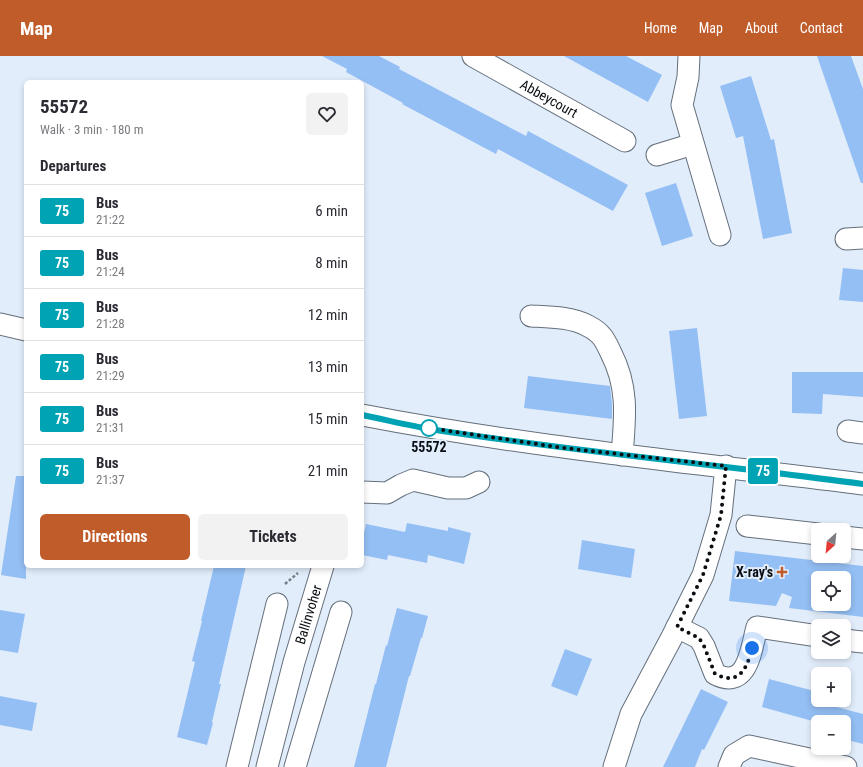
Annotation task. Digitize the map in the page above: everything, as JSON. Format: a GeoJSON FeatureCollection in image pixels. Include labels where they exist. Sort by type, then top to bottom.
{"type":"FeatureCollection","features":[{"type":"Feature","properties":{"kind":"street","name":"Abbeycourt"},"geometry":{"type":"LineString","coordinates":[[473,56],[625,141]]}},
{"type":"Feature","properties":{"kind":"street"},"geometry":{"type":"LineString","coordinates":[[689,56],[688,77],[682,105],[720,235]]}},
{"type":"Feature","properties":{"kind":"street"},"geometry":{"type":"LineString","coordinates":[[657,155],[693,144]]}},
{"type":"Feature","properties":{"kind":"street"},"geometry":{"type":"LineString","coordinates":[[531,316],[561,318],[587,325],[602,335],[618,365],[625,397],[626,413],[622,455]]}},
{"type":"Feature","properties":{"kind":"street"},"geometry":{"type":"LineString","coordinates":[[0,324],[24,330]]}},
{"type":"Feature","properties":{"kind":"street"},"geometry":{"type":"LineString","coordinates":[[364,415],[435,430],[564,448],[726,466],[863,484]]}},
{"type":"Feature","properties":{"kind":"street"},"geometry":{"type":"LineString","coordinates":[[614,767],[631,714],[703,575],[721,515],[726,466]]}},
{"type":"Feature","properties":{"kind":"street"},"geometry":{"type":"LineString","coordinates":[[364,492],[387,494],[412,480],[448,488],[466,488],[478,482]]}},
{"type":"Feature","properties":{"kind":"street"},"geometry":{"type":"LineString","coordinates":[[747,526],[811,533]]}},
{"type":"Feature","properties":{"kind":"street"},"geometry":{"type":"LineString","coordinates":[[851,537],[863,539]]}},
{"type":"Feature","properties":{"kind":"street","name":"Ballinvoher"},"geometry":{"type":"LineString","coordinates":[[267,767],[294,662],[322,568]]}},
{"type":"Feature","properties":{"kind":"street"},"geometry":{"type":"LineString","coordinates":[[237,767],[277,604]]}},
{"type":"Feature","properties":{"kind":"street"},"geometry":{"type":"LineString","coordinates":[[294,767],[341,612]]}},
{"type":"Feature","properties":{"kind":"street"},"geometry":{"type":"LineString","coordinates":[[677,627],[699,638],[704,646],[715,674],[723,678],[735,678],[743,672],[749,659],[757,627],[811,635]]}},
{"type":"Feature","properties":{"kind":"street"},"geometry":{"type":"LineString","coordinates":[[851,641],[863,642]]}},
{"type":"Feature","properties":{"kind":"street","name":"Ballinvoher"},"geometry":{"type":"LineString","coordinates":[[265,654],[323,671]]}},
{"type":"Feature","properties":{"kind":"street"},"geometry":{"type":"LineString","coordinates":[[251,709],[307,724]]}},
{"type":"Feature","properties":{"kind":"street"},"geometry":{"type":"LineString","coordinates":[[729,767],[734,755],[749,746],[846,767]]}},
{"type":"Feature","properties":{"kind":"path"},"geometry":{"type":"LineString","coordinates":[[277,604],[279,589],[301,570]]}},
{"type":"Feature","properties":{"kind":"building"},"geometry":{"type":"Polygon","coordinates":[[[322,56],[379,56],[400,67],[399,69],[526,136],[528,131],[628,185],[613,211],[498,149],[496,154],[402,104],[403,103],[364,82],[364,80],[361,80],[346,72],[347,69],[322,56]]]}},
{"type":"Feature","properties":{"kind":"building"},"geometry":{"type":"Polygon","coordinates":[[[564,56],[626,56],[662,75],[648,102],[564,56]]]}},
{"type":"Feature","properties":{"kind":"building"},"geometry":{"type":"Polygon","coordinates":[[[817,56],[851,56],[863,89],[863,183],[861,183],[817,56]]]}},
{"type":"Feature","properties":{"kind":"building"},"geometry":{"type":"Polygon","coordinates":[[[751,76],[771,140],[774,139],[792,233],[763,239],[743,136],[736,138],[720,86],[751,76]]]}},
{"type":"Feature","properties":{"kind":"building"},"geometry":{"type":"Polygon","coordinates":[[[676,183],[693,236],[662,246],[645,193],[676,183]]]}},
{"type":"Feature","properties":{"kind":"building"},"geometry":{"type":"Polygon","coordinates":[[[843,268],[863,270],[863,302],[839,300],[843,268]]]}},
{"type":"Feature","properties":{"kind":"building"},"geometry":{"type":"Polygon","coordinates":[[[697,328],[707,416],[679,419],[669,331],[697,328]]]}},
{"type":"Feature","properties":{"kind":"building"},"geometry":{"type":"Polygon","coordinates":[[[792,372],[863,372],[863,397],[823,394],[822,414],[792,413],[792,372]]]}},
{"type":"Feature","properties":{"kind":"building"},"geometry":{"type":"Polygon","coordinates":[[[528,376],[610,386],[612,419],[524,408],[528,376]]]}},
{"type":"Feature","properties":{"kind":"building"},"geometry":{"type":"Polygon","coordinates":[[[16,476],[24,476],[24,568],[26,568],[26,579],[1,575],[16,476]]]}},
{"type":"Feature","properties":{"kind":"building"},"geometry":{"type":"Polygon","coordinates":[[[407,523],[448,531],[448,527],[471,533],[464,564],[428,555],[427,563],[388,555],[387,560],[364,555],[364,533],[366,524],[405,532],[407,523]]]}},
{"type":"Feature","properties":{"kind":"building"},"geometry":{"type":"Polygon","coordinates":[[[582,540],[635,549],[631,578],[578,569],[582,540]]]}},
{"type":"Feature","properties":{"kind":"building"},"geometry":{"type":"Polygon","coordinates":[[[735,551],[811,560],[811,563],[837,563],[863,566],[863,617],[814,611],[851,611],[851,571],[811,571],[811,611],[789,608],[792,597],[782,593],[776,606],[729,601],[735,551]]]}},
{"type":"Feature","properties":{"kind":"building"},"geometry":{"type":"Polygon","coordinates":[[[214,568],[246,568],[219,684],[221,684],[207,745],[177,737],[195,662],[192,661],[214,568]]]}},
{"type":"Feature","properties":{"kind":"building"},"geometry":{"type":"Polygon","coordinates":[[[397,608],[428,616],[409,676],[386,767],[354,767],[375,684],[397,608]]]}},
{"type":"Feature","properties":{"kind":"building"},"geometry":{"type":"Polygon","coordinates":[[[0,610],[25,614],[18,653],[0,650],[0,610]]]}},
{"type":"Feature","properties":{"kind":"building"},"geometry":{"type":"Polygon","coordinates":[[[565,649],[592,659],[577,696],[551,686],[565,649]]]}},
{"type":"Feature","properties":{"kind":"building"},"geometry":{"type":"Polygon","coordinates":[[[769,679],[811,690],[811,707],[837,707],[863,714],[863,744],[851,741],[851,715],[811,715],[811,721],[762,707],[769,679]]]}},
{"type":"Feature","properties":{"kind":"building"},"geometry":{"type":"Polygon","coordinates":[[[701,689],[728,702],[704,750],[702,749],[695,767],[663,767],[701,689]]]}},
{"type":"Feature","properties":{"kind":"building"},"geometry":{"type":"Polygon","coordinates":[[[0,696],[37,703],[32,731],[0,725],[0,696]]]}},
{"type":"Feature","properties":{"kind":"bus line","name":"75"},"geometry":{"type":"LineString","coordinates":[[364,415],[435,430],[564,448],[726,466],[863,484]]}},
{"type":"Feature","properties":{"kind":"place","name":"55572"},"geometry":{"type":"Point","coordinates":[429,428]}},
{"type":"Feature","properties":{"kind":"place","name":"X-ray's"},"geometry":{"type":"Point","coordinates":[782,572]}},
{"type":"Feature","properties":{"kind":"route"},"geometry":{"type":"LineString","coordinates":[[429,428],[564,448],[726,466],[721,515],[703,575],[677,627],[699,638],[712,663],[715,674],[723,678],[735,678],[743,672],[752,648]]}}]}
